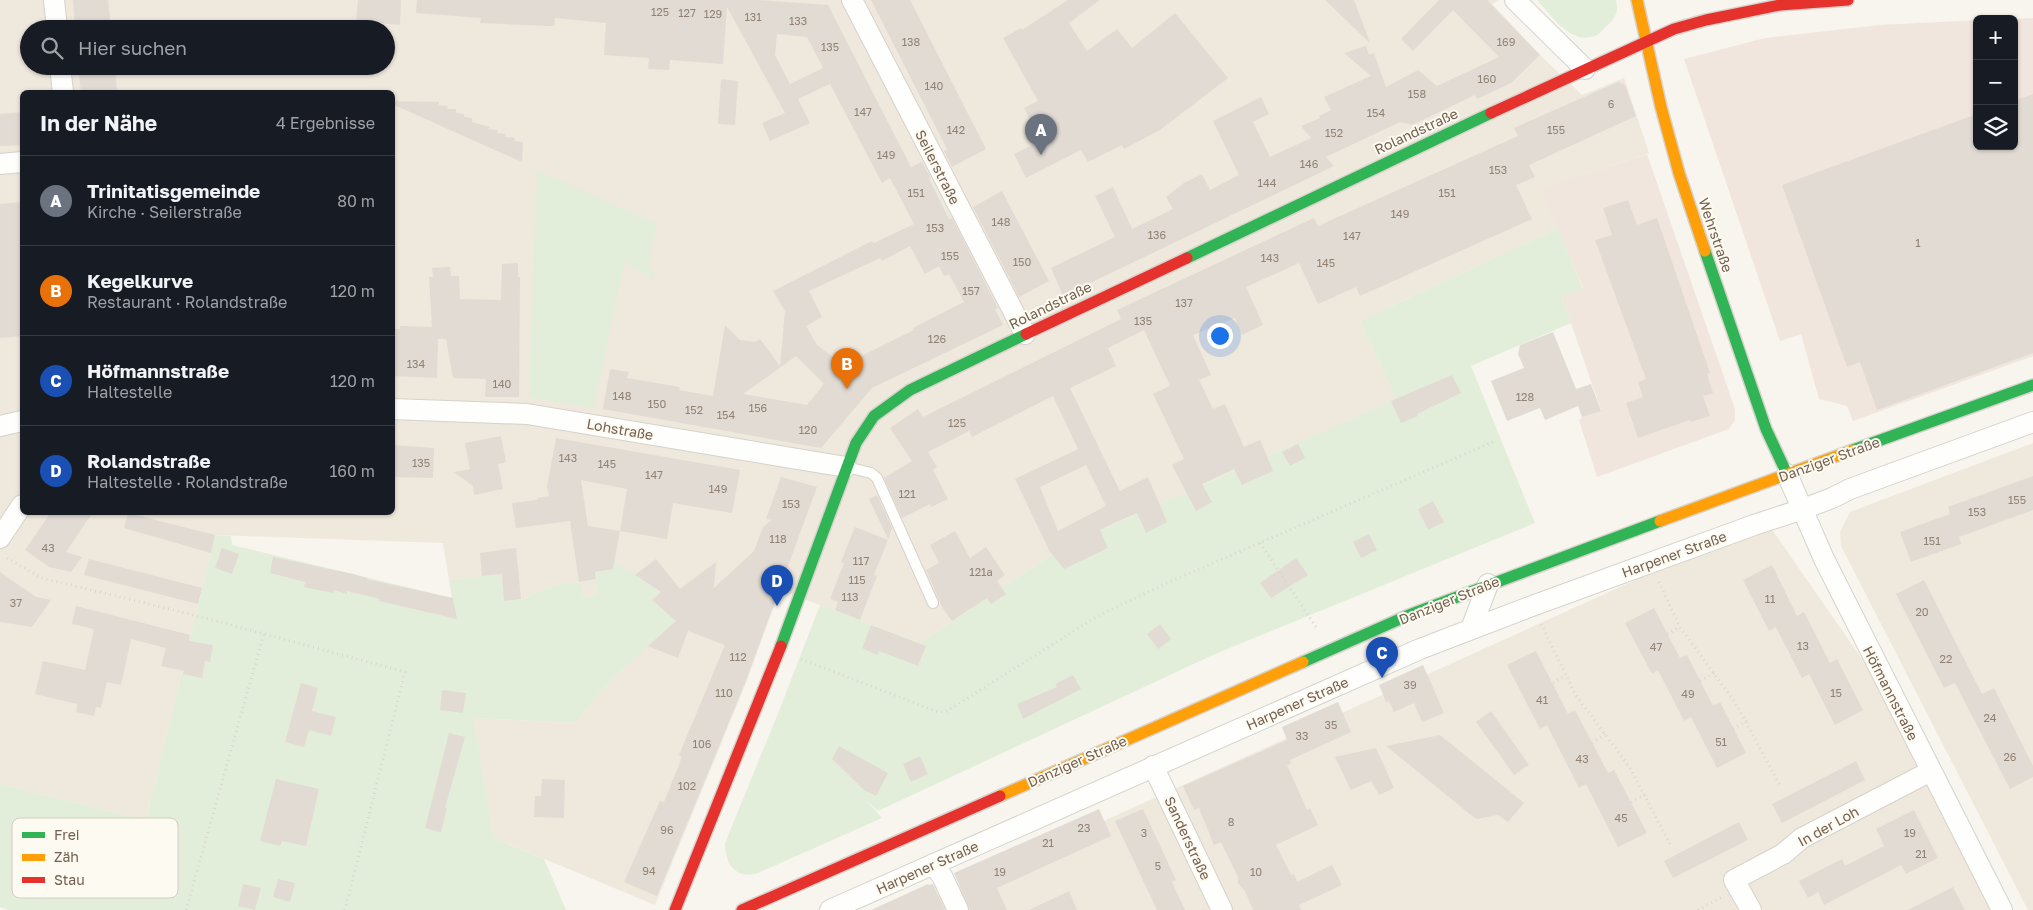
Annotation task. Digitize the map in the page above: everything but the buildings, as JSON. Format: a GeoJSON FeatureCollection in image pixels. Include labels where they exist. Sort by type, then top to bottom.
{"type":"FeatureCollection","features":[{"type":"Feature","properties":{"kind":"street"},"geometry":{"type":"LineString","coordinates":[[54,0],[56,20]]}},
{"type":"Feature","properties":{"kind":"street","name":"Seilerstraße"},"geometry":{"type":"LineString","coordinates":[[852,0],[1025,334]]}},
{"type":"Feature","properties":{"kind":"street"},"geometry":{"type":"LineString","coordinates":[[1515,0],[1585,69]]}},
{"type":"Feature","properties":{"kind":"street","name":"Wehrstraße"},"geometry":{"type":"LineString","coordinates":[[1637,0],[1679,173],[1754,396],[1766,429],[1787,474]]}},
{"type":"Feature","properties":{"kind":"street","name":"Rolandstraße"},"geometry":{"type":"LineString","coordinates":[[675,910],[779,651],[846,467],[862,433],[882,408],[910,390],[1025,334],[1445,134],[1646,42],[1682,27],[1741,12],[1780,5],[1848,0]]}},
{"type":"Feature","properties":{"kind":"street"},"geometry":{"type":"LineString","coordinates":[[61,75],[63,90]]}},
{"type":"Feature","properties":{"kind":"street"},"geometry":{"type":"LineString","coordinates":[[0,164],[20,162]]}},
{"type":"Feature","properties":{"kind":"street","name":"Danziger Straße"},"geometry":{"type":"LineString","coordinates":[[742,910],[1331,648],[1488,584],[2033,385]]}},
{"type":"Feature","properties":{"kind":"street","name":"Lohstraße"},"geometry":{"type":"LineString","coordinates":[[395,409],[527,414],[846,467]]}},
{"type":"Feature","properties":{"kind":"street"},"geometry":{"type":"LineString","coordinates":[[0,426],[20,421]]}},
{"type":"Feature","properties":{"kind":"street"},"geometry":{"type":"LineString","coordinates":[[1803,509],[1850,489],[2033,422]]}},
{"type":"Feature","properties":{"kind":"street","name":"Höfmannstraße"},"geometry":{"type":"LineString","coordinates":[[1787,474],[1824,559],[2002,910]]}},
{"type":"Feature","properties":{"kind":"street"},"geometry":{"type":"LineString","coordinates":[[0,538],[20,508]]}},
{"type":"Feature","properties":{"kind":"street","name":"Harpener Straße"},"geometry":{"type":"LineString","coordinates":[[830,910],[1385,664],[1532,606],[1803,509]]}},
{"type":"Feature","properties":{"kind":"street"},"geometry":{"type":"LineString","coordinates":[[1471,629],[1488,584]]}},
{"type":"Feature","properties":{"kind":"street","name":"Sanderstraße"},"geometry":{"type":"LineString","coordinates":[[1153,766],[1222,910]]}},
{"type":"Feature","properties":{"kind":"street","name":"In der Loh"},"geometry":{"type":"LineString","coordinates":[[1739,888],[1734,880],[1783,854],[1802,838],[1931,772]]}},
{"type":"Feature","properties":{"kind":"street"},"geometry":{"type":"LineString","coordinates":[[933,864],[942,876],[958,910]]}},
{"type":"Feature","properties":{"kind":"street"},"geometry":{"type":"LineString","coordinates":[[1739,888],[1751,910]]}},
{"type":"Feature","properties":{"kind":"lane"},"geometry":{"type":"LineString","coordinates":[[846,467],[871,474],[877,478],[933,602]]}},
{"type":"Feature","properties":{"kind":"path"},"geometry":{"type":"LineString","coordinates":[[779,651],[938,712],[947,711],[1115,607],[1495,441]]}},
{"type":"Feature","properties":{"kind":"path"},"geometry":{"type":"LineString","coordinates":[[1260,543],[1331,648]]}},
{"type":"Feature","properties":{"kind":"path"},"geometry":{"type":"LineString","coordinates":[[0,554],[42,578],[264,633],[405,672],[345,910]]}},
{"type":"Feature","properties":{"kind":"path"},"geometry":{"type":"LineString","coordinates":[[1650,563],[1680,627],[1747,721],[1781,787]]}},
{"type":"Feature","properties":{"kind":"path"},"geometry":{"type":"LineString","coordinates":[[1532,606],[1575,694],[1630,768],[1671,846]]}},
{"type":"Feature","properties":{"kind":"path"},"geometry":{"type":"LineString","coordinates":[[1667,634],[1680,627]]}},
{"type":"Feature","properties":{"kind":"path"},"geometry":{"type":"LineString","coordinates":[[186,910],[264,633]]}},
{"type":"Feature","properties":{"kind":"path"},"geometry":{"type":"LineString","coordinates":[[1700,681],[1714,673]]}},
{"type":"Feature","properties":{"kind":"path"},"geometry":{"type":"LineString","coordinates":[[1553,683],[1566,675]]}},
{"type":"Feature","properties":{"kind":"path"},"geometry":{"type":"LineString","coordinates":[[1733,729],[1747,721]]}},
{"type":"Feature","properties":{"kind":"path"},"geometry":{"type":"LineString","coordinates":[[1592,743],[1605,734]]}},
{"type":"Feature","properties":{"kind":"path"},"geometry":{"type":"LineString","coordinates":[[1631,802],[1645,796]]}},
{"type":"Feature","properties":{"kind":"path"},"geometry":{"type":"LineString","coordinates":[[1698,910],[1739,888]]}},
{"type":"Feature","properties":{"kind":"shaded area"},"geometry":{"type":"Polygon","coordinates":[[[0,0],[1499,0],[1492,4],[1543,58],[1582,95],[1624,78],[1649,153],[1542,189],[1558,228],[1360,321],[1396,399],[1063,547],[920,643],[780,590],[746,683],[655,905],[494,838],[474,718],[575,723],[609,682],[675,621],[650,598],[659,591],[605,570],[595,572],[597,595],[584,597],[581,582],[554,585],[521,600],[504,601],[501,574],[449,580],[443,543],[215,535],[146,818],[138,818],[0,784],[0,0]]]}},
{"type":"Feature","properties":{"kind":"shaded area"},"geometry":{"type":"Polygon","coordinates":[[[2033,18],[2033,356],[1853,421],[1847,406],[1819,399],[1801,334],[1780,341],[1684,59],[1765,38],[1880,25],[1973,20],[1973,150],[2018,150],[2018,19],[2033,18]]]}},
{"type":"Feature","properties":{"kind":"shaded area"},"geometry":{"type":"Polygon","coordinates":[[[1647,154],[1735,409],[1735,420],[1729,429],[1597,477],[1579,420],[1601,410],[1562,297],[1583,288],[1541,189],[1647,154]]]}},
{"type":"Feature","properties":{"kind":"shaded area"},"geometry":{"type":"Polygon","coordinates":[[[2033,443],[2033,910],[2028,910],[1841,546],[1840,532],[1850,512],[2033,443]]]}},
{"type":"Feature","properties":{"kind":"shaded area"},"geometry":{"type":"Polygon","coordinates":[[[1766,521],[1905,721],[2003,910],[907,910],[1766,521]]]}},
{"type":"Feature","properties":{"kind":"green space"},"geometry":{"type":"Polygon","coordinates":[[[1537,0],[1616,0],[1617,10],[1611,21],[1597,35],[1588,38],[1579,37],[1563,28],[1537,0]]]}},
{"type":"Feature","properties":{"kind":"green space"},"geometry":{"type":"Polygon","coordinates":[[[537,170],[657,224],[648,264],[655,277],[654,279],[624,262],[594,408],[529,397],[537,170]]]}},
{"type":"Feature","properties":{"kind":"green space"},"geometry":{"type":"Polygon","coordinates":[[[1558,228],[1583,289],[1562,297],[1571,323],[1471,366],[1535,523],[1215,654],[878,811],[866,800],[882,818],[758,873],[750,875],[737,872],[729,863],[725,843],[820,605],[920,643],[1063,547],[1396,399],[1360,321],[1558,228]]]}},
{"type":"Feature","properties":{"kind":"green space"},"geometry":{"type":"Polygon","coordinates":[[[215,535],[231,536],[232,545],[452,598],[449,580],[501,574],[505,600],[521,600],[554,585],[581,582],[584,597],[597,595],[595,572],[605,570],[591,547],[659,591],[651,598],[676,621],[609,682],[575,723],[474,718],[494,838],[544,859],[566,910],[9,910],[0,907],[0,784],[138,818],[12,818],[12,898],[178,898],[178,818],[146,818],[215,535]]]}},
{"type":"Feature","properties":{"kind":"traffic: fast"},"geometry":{"type":"LineString","coordinates":[[1187,258],[1491,113]]}},
{"type":"Feature","properties":{"kind":"traffic: fast"},"geometry":{"type":"LineString","coordinates":[[1705,251],[1766,429],[1787,474]]}},
{"type":"Feature","properties":{"kind":"traffic: fast"},"geometry":{"type":"LineString","coordinates":[[781,646],[856,443],[874,416],[910,390],[1026,334]]}},
{"type":"Feature","properties":{"kind":"traffic: fast"},"geometry":{"type":"LineString","coordinates":[[1853,450],[2033,385]]}},
{"type":"Feature","properties":{"kind":"traffic: fast"},"geometry":{"type":"LineString","coordinates":[[1303,662],[1409,615],[1660,521]]}},
{"type":"Feature","properties":{"kind":"traffic: slow"},"geometry":{"type":"LineString","coordinates":[[1637,0],[1661,107],[1679,173],[1705,251]]}},
{"type":"Feature","properties":{"kind":"traffic: slow"},"geometry":{"type":"LineString","coordinates":[[1660,521],[1853,450]]}},
{"type":"Feature","properties":{"kind":"traffic: slow"},"geometry":{"type":"LineString","coordinates":[[1000,796],[1303,662]]}},
{"type":"Feature","properties":{"kind":"traffic: jam"},"geometry":{"type":"LineString","coordinates":[[1491,113],[1674,29],[1706,20],[1780,5],[1848,0]]}},
{"type":"Feature","properties":{"kind":"traffic: jam"},"geometry":{"type":"LineString","coordinates":[[1026,334],[1187,258]]}},
{"type":"Feature","properties":{"kind":"traffic: jam"},"geometry":{"type":"LineString","coordinates":[[675,910],[781,646]]}},
{"type":"Feature","properties":{"kind":"traffic: jam"},"geometry":{"type":"LineString","coordinates":[[742,910],[1000,796]]}},
{"type":"Feature","properties":{"kind":"place","name":"Trinitatisgemeinde"},"geometry":{"type":"Point","coordinates":[1041,155]}},
{"type":"Feature","properties":{"kind":"place","name":"Kegelkurve"},"geometry":{"type":"Point","coordinates":[847,389]}},
{"type":"Feature","properties":{"kind":"place","name":"Rolandstraße"},"geometry":{"type":"Point","coordinates":[777,606]}},
{"type":"Feature","properties":{"kind":"place","name":"Höfmannstraße"},"geometry":{"type":"Point","coordinates":[1382,678]}}]}
